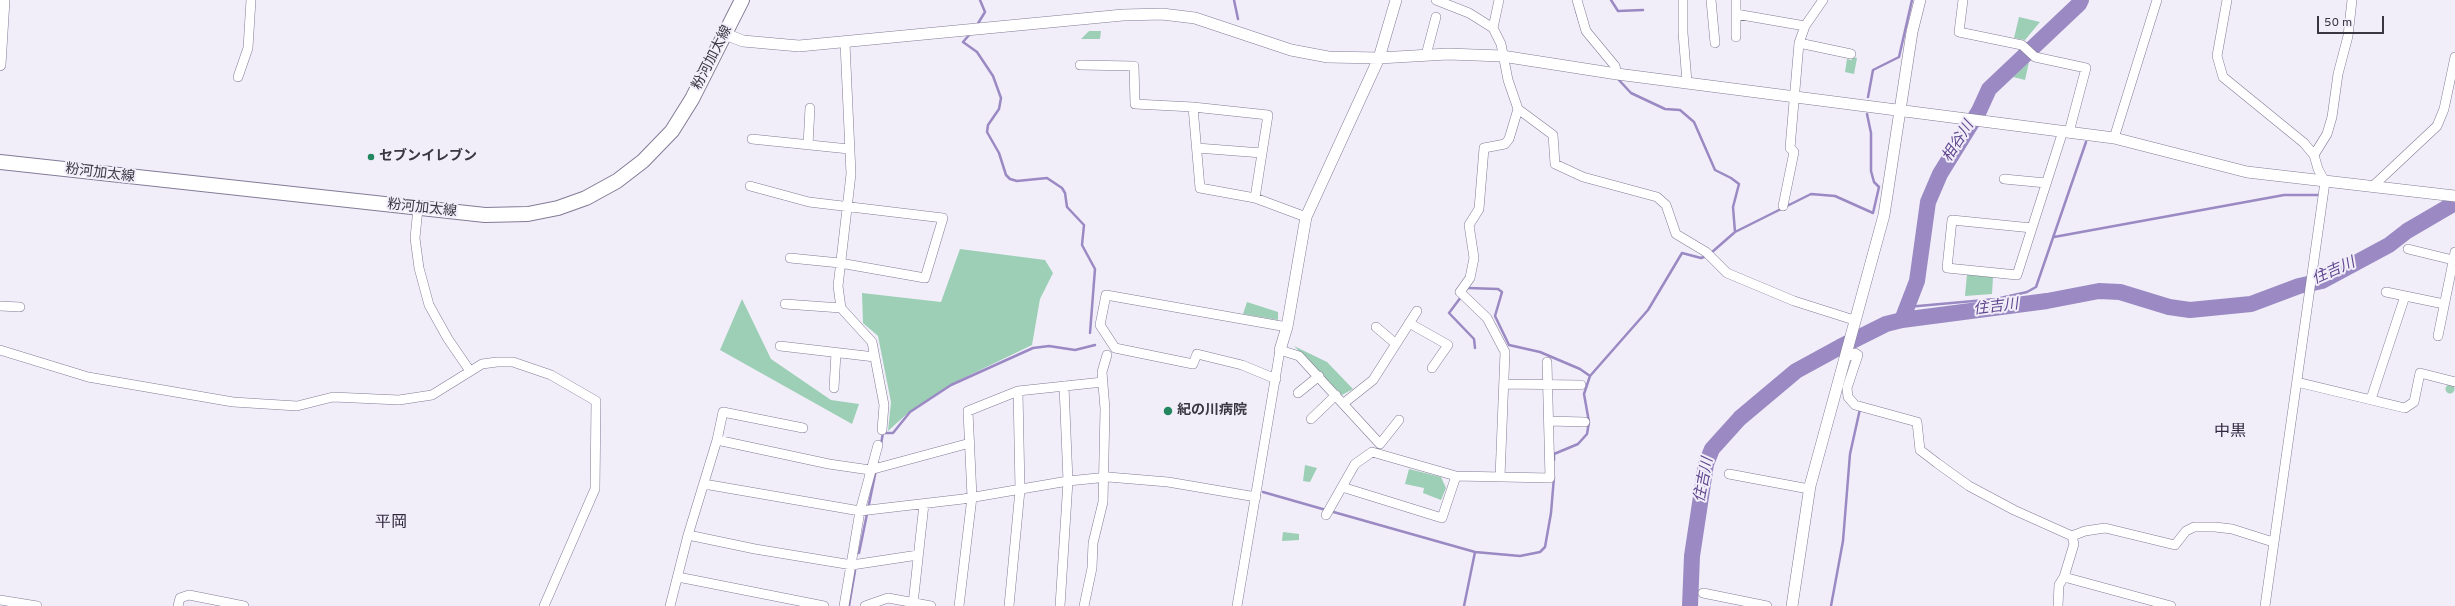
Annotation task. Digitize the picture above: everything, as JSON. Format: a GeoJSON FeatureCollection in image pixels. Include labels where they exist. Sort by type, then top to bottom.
{"type":"FeatureCollection","features":[{"type":"Feature","properties":{"kind":"main road","name":"粉河加太線"},"geometry":{"type":"LineString","coordinates":[[0,162],[485,215],[528,214],[558,208],[586,198],[617,181],[644,160],[672,131],[692,99],[742,0]]}},
{"type":"Feature","properties":{"kind":"street"},"geometry":{"type":"LineString","coordinates":[[0,64],[4,0]]}},
{"type":"Feature","properties":{"kind":"street"},"geometry":{"type":"LineString","coordinates":[[238,77],[248,48],[251,0]]}},
{"type":"Feature","properties":{"kind":"street"},"geometry":{"type":"LineString","coordinates":[[1237,606],[1280,350],[1287,328],[1306,217],[1379,58],[1396,0]]}},
{"type":"Feature","properties":{"kind":"street"},"geometry":{"type":"LineString","coordinates":[[1436,0],[1469,13],[1493,28],[1501,44],[1502,56],[1518,109],[1509,139],[1505,144],[1484,148],[1479,209],[1469,225],[1474,258],[1472,272],[1470,278],[1460,292],[1487,318],[1505,352],[1500,477]]}},
{"type":"Feature","properties":{"kind":"street"},"geometry":{"type":"LineString","coordinates":[[1493,28],[1499,0]]}},
{"type":"Feature","properties":{"kind":"street"},"geometry":{"type":"LineString","coordinates":[[1577,0],[1586,31],[1614,66],[1617,74]]}},
{"type":"Feature","properties":{"kind":"street"},"geometry":{"type":"LineString","coordinates":[[1683,0],[1683,33],[1687,82]]}},
{"type":"Feature","properties":{"kind":"street"},"geometry":{"type":"LineString","coordinates":[[1711,0],[1715,44]]}},
{"type":"Feature","properties":{"kind":"street"},"geometry":{"type":"LineString","coordinates":[[1736,0],[1736,38]]}},
{"type":"Feature","properties":{"kind":"street"},"geometry":{"type":"LineString","coordinates":[[1783,206],[1794,152],[1790,148],[1799,43],[1805,26],[1823,0]]}},
{"type":"Feature","properties":{"kind":"street"},"geometry":{"type":"LineString","coordinates":[[1792,606],[1809,489],[1854,320],[1884,215],[1912,32],[1920,0]]}},
{"type":"Feature","properties":{"kind":"street"},"geometry":{"type":"LineString","coordinates":[[1963,0],[1959,32],[2022,45],[2036,57],[2086,68],[2066,132],[2046,183],[2032,228],[2017,275],[1947,268],[1952,220],[2032,228]]}},
{"type":"Feature","properties":{"kind":"street"},"geometry":{"type":"LineString","coordinates":[[2114,138],[2157,0]]}},
{"type":"Feature","properties":{"kind":"street"},"geometry":{"type":"LineString","coordinates":[[2227,0],[2218,56],[2223,77],[2304,143],[2314,155],[2318,169],[2325,182],[2310,297],[2272,542],[2265,606]]}},
{"type":"Feature","properties":{"kind":"street"},"geometry":{"type":"LineString","coordinates":[[2314,155],[2327,134],[2332,117],[2338,74],[2348,36],[2352,0]]}},
{"type":"Feature","properties":{"kind":"street"},"geometry":{"type":"LineString","coordinates":[[725,34],[743,41],[770,45],[799,46],[1123,15],[1162,14],[1195,18],[1292,50],[1328,57],[1379,58],[1426,56],[1502,56],[1617,74],[2114,138],[2247,172],[2452,196]]}},
{"type":"Feature","properties":{"kind":"street"},"geometry":{"type":"LineString","coordinates":[[1736,14],[1805,26]]}},
{"type":"Feature","properties":{"kind":"street"},"geometry":{"type":"LineString","coordinates":[[1426,56],[1436,16]]}},
{"type":"Feature","properties":{"kind":"street"},"geometry":{"type":"LineString","coordinates":[[846,42],[851,174],[838,286],[841,308],[872,342],[884,405],[882,430]]}},
{"type":"Feature","properties":{"kind":"street"},"geometry":{"type":"LineString","coordinates":[[1799,43],[1851,54]]}},
{"type":"Feature","properties":{"kind":"street"},"geometry":{"type":"LineString","coordinates":[[2372,187],[2436,126],[2444,109],[2455,57]]}},
{"type":"Feature","properties":{"kind":"street"},"geometry":{"type":"LineString","coordinates":[[1080,65],[1134,66],[1134,104],[1194,107],[1268,115],[1255,198]]}},
{"type":"Feature","properties":{"kind":"street"},"geometry":{"type":"LineString","coordinates":[[1194,107],[1200,188],[1255,198],[1306,217]]}},
{"type":"Feature","properties":{"kind":"street"},"geometry":{"type":"LineString","coordinates":[[808,145],[810,108]]}},
{"type":"Feature","properties":{"kind":"street"},"geometry":{"type":"LineString","coordinates":[[1518,109],[1553,135],[1554,164],[1583,177],[1657,197],[1666,205],[1676,234],[1708,255],[1727,273],[1738,279],[1794,301],[1854,320]]}},
{"type":"Feature","properties":{"kind":"street"},"geometry":{"type":"LineString","coordinates":[[752,139],[849,149]]}},
{"type":"Feature","properties":{"kind":"street"},"geometry":{"type":"LineString","coordinates":[[1197,148],[1262,153]]}},
{"type":"Feature","properties":{"kind":"street"},"geometry":{"type":"LineString","coordinates":[[2004,179],[2046,183]]}},
{"type":"Feature","properties":{"kind":"street"},"geometry":{"type":"LineString","coordinates":[[750,186],[809,202],[847,205],[943,218],[925,278],[840,263],[790,258]]}},
{"type":"Feature","properties":{"kind":"street"},"geometry":{"type":"LineString","coordinates":[[418,208],[415,238],[417,254],[429,305],[448,339],[470,371]]}},
{"type":"Feature","properties":{"kind":"street"},"geometry":{"type":"LineString","coordinates":[[2408,249],[2454,256],[2438,336]]}},
{"type":"Feature","properties":{"kind":"street"},"geometry":{"type":"LineString","coordinates":[[2386,292],[2444,304]]}},
{"type":"Feature","properties":{"kind":"street"},"geometry":{"type":"LineString","coordinates":[[1276,379],[1242,365],[1196,354],[1193,364],[1115,348],[1100,325],[1106,295],[1287,328]]}},
{"type":"Feature","properties":{"kind":"street"},"geometry":{"type":"LineString","coordinates":[[2371,399],[2405,296]]}},
{"type":"Feature","properties":{"kind":"street"},"geometry":{"type":"LineString","coordinates":[[785,304],[841,308]]}},
{"type":"Feature","properties":{"kind":"street"},"geometry":{"type":"LineString","coordinates":[[0,306],[20,308]]}},
{"type":"Feature","properties":{"kind":"street"},"geometry":{"type":"LineString","coordinates":[[1344,402],[1373,380],[1417,310]]}},
{"type":"Feature","properties":{"kind":"street"},"geometry":{"type":"LineString","coordinates":[[1409,323],[1448,345],[1432,368]]}},
{"type":"Feature","properties":{"kind":"street"},"geometry":{"type":"LineString","coordinates":[[1376,327],[1396,344]]}},
{"type":"Feature","properties":{"kind":"street"},"geometry":{"type":"LineString","coordinates":[[780,346],[875,357]]}},
{"type":"Feature","properties":{"kind":"street"},"geometry":{"type":"LineString","coordinates":[[0,350],[88,378],[233,402],[297,406],[333,397],[399,400],[432,395],[482,364],[513,362],[551,375],[596,401],[595,489],[544,606]]}},
{"type":"Feature","properties":{"kind":"street"},"geometry":{"type":"LineString","coordinates":[[1280,350],[1299,356],[1344,402],[1380,444],[1399,420]]}},
{"type":"Feature","properties":{"kind":"street"},"geometry":{"type":"LineString","coordinates":[[834,388],[836,353]]}},
{"type":"Feature","properties":{"kind":"street"},"geometry":{"type":"LineString","coordinates":[[1845,356],[1855,353],[1858,355],[1847,388],[1848,397],[1855,405],[1917,422],[1920,450],[1968,486],[2014,510],[2072,536],[2085,531],[2105,528],[2175,545],[2186,531],[2194,527],[2215,527],[2232,530],[2272,542]]}},
{"type":"Feature","properties":{"kind":"street"},"geometry":{"type":"LineString","coordinates":[[1084,606],[1092,568],[1093,543],[1103,502],[1102,478],[1105,409],[1102,372],[1107,355]]}},
{"type":"Feature","properties":{"kind":"street"},"geometry":{"type":"LineString","coordinates":[[1326,515],[1355,464],[1372,452],[1456,476],[1550,478],[1547,362]]}},
{"type":"Feature","properties":{"kind":"street"},"geometry":{"type":"LineString","coordinates":[[2297,382],[2405,408],[2414,402],[2420,373],[2455,382]]}},
{"type":"Feature","properties":{"kind":"street"},"geometry":{"type":"LineString","coordinates":[[1298,393],[1319,376]]}},
{"type":"Feature","properties":{"kind":"street"},"geometry":{"type":"LineString","coordinates":[[959,606],[972,497],[968,411],[1018,391],[1103,382]]}},
{"type":"Feature","properties":{"kind":"street"},"geometry":{"type":"LineString","coordinates":[[1504,384],[1581,384]]}},
{"type":"Feature","properties":{"kind":"street"},"geometry":{"type":"LineString","coordinates":[[1060,606],[1068,481],[1064,386]]}},
{"type":"Feature","properties":{"kind":"street"},"geometry":{"type":"LineString","coordinates":[[1009,606],[1020,490],[1018,391]]}},
{"type":"Feature","properties":{"kind":"street"},"geometry":{"type":"LineString","coordinates":[[1311,419],[1336,395]]}},
{"type":"Feature","properties":{"kind":"street"},"geometry":{"type":"LineString","coordinates":[[670,606],[688,535],[717,440],[723,412],[803,428]]}},
{"type":"Feature","properties":{"kind":"street"},"geometry":{"type":"LineString","coordinates":[[1549,421],[1585,422]]}},
{"type":"Feature","properties":{"kind":"street"},"geometry":{"type":"LineString","coordinates":[[717,440],[829,464],[870,470],[970,443]]}},
{"type":"Feature","properties":{"kind":"street"},"geometry":{"type":"LineString","coordinates":[[844,606],[860,511],[878,445]]}},
{"type":"Feature","properties":{"kind":"street"},"geometry":{"type":"LineString","coordinates":[[1729,474],[1809,489]]}},
{"type":"Feature","properties":{"kind":"street"},"geometry":{"type":"LineString","coordinates":[[1342,487],[1442,518],[1456,476]]}},
{"type":"Feature","properties":{"kind":"street"},"geometry":{"type":"LineString","coordinates":[[704,484],[860,511],[924,504],[1020,490],[1068,481],[1123,477],[1168,482],[1256,497]]}},
{"type":"Feature","properties":{"kind":"street"},"geometry":{"type":"LineString","coordinates":[[913,604],[924,504]]}},
{"type":"Feature","properties":{"kind":"street"},"geometry":{"type":"LineString","coordinates":[[688,535],[755,549],[852,564],[918,555]]}},
{"type":"Feature","properties":{"kind":"street"},"geometry":{"type":"LineString","coordinates":[[2058,606],[2059,585],[2064,577],[2074,544],[2072,536]]}},
{"type":"Feature","properties":{"kind":"street"},"geometry":{"type":"LineString","coordinates":[[678,577],[824,606]]}},
{"type":"Feature","properties":{"kind":"street"},"geometry":{"type":"LineString","coordinates":[[2064,577],[2171,606]]}},
{"type":"Feature","properties":{"kind":"street"},"geometry":{"type":"LineString","coordinates":[[1703,593],[1722,602],[1767,606]]}},
{"type":"Feature","properties":{"kind":"street"},"geometry":{"type":"LineString","coordinates":[[178,606],[180,598],[189,595],[244,606]]}},
{"type":"Feature","properties":{"kind":"street"},"geometry":{"type":"LineString","coordinates":[[865,606],[888,598],[913,604],[931,606]]}},
{"type":"Feature","properties":{"kind":"street"},"geometry":{"type":"LineString","coordinates":[[0,600],[37,606]]}},
{"type":"Feature","properties":{"kind":"green space"},"geometry":{"type":"Polygon","coordinates":[[[2019,17],[2040,22],[2025,40],[2014,38],[2019,17]]]}},
{"type":"Feature","properties":{"kind":"green space"},"geometry":{"type":"Polygon","coordinates":[[[1089,31],[1101,31],[1100,39],[1081,39],[1089,31]]]}},
{"type":"Feature","properties":{"kind":"green space"},"geometry":{"type":"Polygon","coordinates":[[[1852,57],[1857,58],[1854,74],[1845,72],[1847,59],[1852,60],[1852,57]]]}},
{"type":"Feature","properties":{"kind":"green space"},"geometry":{"type":"Polygon","coordinates":[[[2029,62],[2025,80],[2013,77],[2029,62]]]}},
{"type":"Feature","properties":{"kind":"green space"},"geometry":{"type":"Polygon","coordinates":[[[960,249],[1045,260],[1053,273],[1040,299],[1032,345],[951,384],[909,412],[888,431],[891,402],[878,336],[863,323],[862,293],[941,302],[960,249]]]}},
{"type":"Feature","properties":{"kind":"green space"},"geometry":{"type":"Polygon","coordinates":[[[1967,274],[1993,277],[1992,294],[1965,296],[1967,274]]]}},
{"type":"Feature","properties":{"kind":"green space"},"geometry":{"type":"Polygon","coordinates":[[[742,299],[771,359],[831,400],[859,404],[852,424],[720,350],[742,299]]]}},
{"type":"Feature","properties":{"kind":"green space"},"geometry":{"type":"Polygon","coordinates":[[[1247,302],[1278,312],[1278,320],[1243,314],[1247,302]]]}},
{"type":"Feature","properties":{"kind":"green space"},"geometry":{"type":"Polygon","coordinates":[[[1294,346],[1327,362],[1353,389],[1342,395],[1294,346]]]}},
{"type":"Feature","properties":{"kind":"green space"},"geometry":{"type":"Polygon","coordinates":[[[2450,384],[2455,389],[2450,394],[2445,389],[2450,384]]]}},
{"type":"Feature","properties":{"kind":"green space"},"geometry":{"type":"Polygon","coordinates":[[[1305,465],[1317,468],[1310,482],[1303,481],[1305,465]]]}},
{"type":"Feature","properties":{"kind":"green space"},"geometry":{"type":"Polygon","coordinates":[[[1409,469],[1441,477],[1446,488],[1441,500],[1423,493],[1424,488],[1405,484],[1409,469]]]}},
{"type":"Feature","properties":{"kind":"green space"},"geometry":{"type":"Polygon","coordinates":[[[1283,532],[1299,534],[1299,540],[1282,541],[1283,532]]]}},
{"type":"Feature","properties":{"kind":"waterway"},"geometry":{"type":"LineString","coordinates":[[977,25],[985,12],[980,0]]}},
{"type":"Feature","properties":{"kind":"waterway"},"geometry":{"type":"LineString","coordinates":[[1234,0],[1238,19]]}},
{"type":"Feature","properties":{"kind":"waterway"},"geometry":{"type":"LineString","coordinates":[[1611,0],[1618,11],[1643,10]]}},
{"type":"Feature","properties":{"kind":"waterway"},"geometry":{"type":"LineString","coordinates":[[1868,97],[1873,70],[1899,57],[1912,0]]}},
{"type":"Feature","properties":{"kind":"waterway","name":"相谷川"},"geometry":{"type":"LineString","coordinates":[[1902,320],[1917,281],[1928,202],[1940,174],[1979,111],[1989,89],[2079,4],[2081,0]]}},
{"type":"Feature","properties":{"kind":"waterway"},"geometry":{"type":"LineString","coordinates":[[1576,10],[1583,32]]}},
{"type":"Feature","properties":{"kind":"waterway"},"geometry":{"type":"LineString","coordinates":[[970,34],[963,42],[977,52],[993,76],[1001,98],[999,109],[988,125],[987,132],[999,153],[1006,175],[1010,179],[1017,181],[1047,178],[1062,188],[1065,193],[1067,207],[1084,225],[1082,245],[1095,269],[1090,333]]}},
{"type":"Feature","properties":{"kind":"waterway"},"geometry":{"type":"LineString","coordinates":[[1618,79],[1631,93],[1665,109],[1680,110],[1694,122],[1715,170],[1739,184],[1733,207],[1735,232]]}},
{"type":"Feature","properties":{"kind":"waterway"},"geometry":{"type":"LineString","coordinates":[[1711,253],[1735,232],[1811,194],[1835,196],[1873,213],[1879,187],[1874,182],[1871,171],[1871,133],[1867,114]]}},
{"type":"Feature","properties":{"kind":"waterway"},"geometry":{"type":"LineString","coordinates":[[1907,307],[1996,299],[2027,292],[2036,287],[2086,142]]}},
{"type":"Feature","properties":{"kind":"waterway"},"geometry":{"type":"LineString","coordinates":[[2054,237],[2284,195],[2319,195]]}},
{"type":"Feature","properties":{"kind":"waterway","name":"住吉川"},"geometry":{"type":"LineString","coordinates":[[1690,606],[1692,556],[1706,464],[1712,449],[1740,418],[1796,371],[1840,347],[1886,324],[1902,320],[2047,301],[2099,291],[2120,292],[2169,307],[2190,310],[2251,304],[2299,286],[2322,281],[2389,245],[2407,231],[2455,203]]}},
{"type":"Feature","properties":{"kind":"waterway"},"geometry":{"type":"LineString","coordinates":[[1554,460],[1554,454],[1578,444],[1587,434],[1589,422],[1584,394],[1590,376],[1648,310],[1682,253],[1701,258],[1707,256]]}},
{"type":"Feature","properties":{"kind":"waterway"},"geometry":{"type":"LineString","coordinates":[[1468,288],[1498,289],[1502,292],[1495,316],[1509,345],[1540,352],[1580,369],[1590,376]]}},
{"type":"Feature","properties":{"kind":"waterway"},"geometry":{"type":"LineString","coordinates":[[1461,297],[1449,313],[1474,339],[1475,348]]}},
{"type":"Feature","properties":{"kind":"waterway"},"geometry":{"type":"LineString","coordinates":[[881,444],[883,433],[893,433],[910,412],[951,385],[1033,348],[1049,346],[1075,350],[1095,345]]}},
{"type":"Feature","properties":{"kind":"waterway"},"geometry":{"type":"LineString","coordinates":[[1831,606],[1843,541],[1850,454],[1860,409]]}},
{"type":"Feature","properties":{"kind":"waterway"},"geometry":{"type":"LineString","coordinates":[[859,553],[876,470]]}},
{"type":"Feature","properties":{"kind":"waterway"},"geometry":{"type":"LineString","coordinates":[[1464,606],[1475,552],[1520,556],[1540,552],[1545,547],[1551,513],[1554,477]]}},
{"type":"Feature","properties":{"kind":"waterway"},"geometry":{"type":"LineString","coordinates":[[1263,492],[1326,510]]}},
{"type":"Feature","properties":{"kind":"waterway"},"geometry":{"type":"LineString","coordinates":[[1330,511],[1475,552]]}},
{"type":"Feature","properties":{"kind":"waterway"},"geometry":{"type":"LineString","coordinates":[[849,606],[855,571]]}},
{"type":"Feature","properties":{"kind":"place","name":"セブンイレブン"},"geometry":{"type":"Point","coordinates":[371,157]}},
{"type":"Feature","properties":{"kind":"place","name":"紀の川病院"},"geometry":{"type":"Point","coordinates":[1168,411]}},
{"type":"Feature","properties":{"kind":"district","name":"中黒"},"geometry":{"type":"Point","coordinates":[2230,433]}},
{"type":"Feature","properties":{"kind":"district","name":"平岡"},"geometry":{"type":"Point","coordinates":[391,524]}}]}
